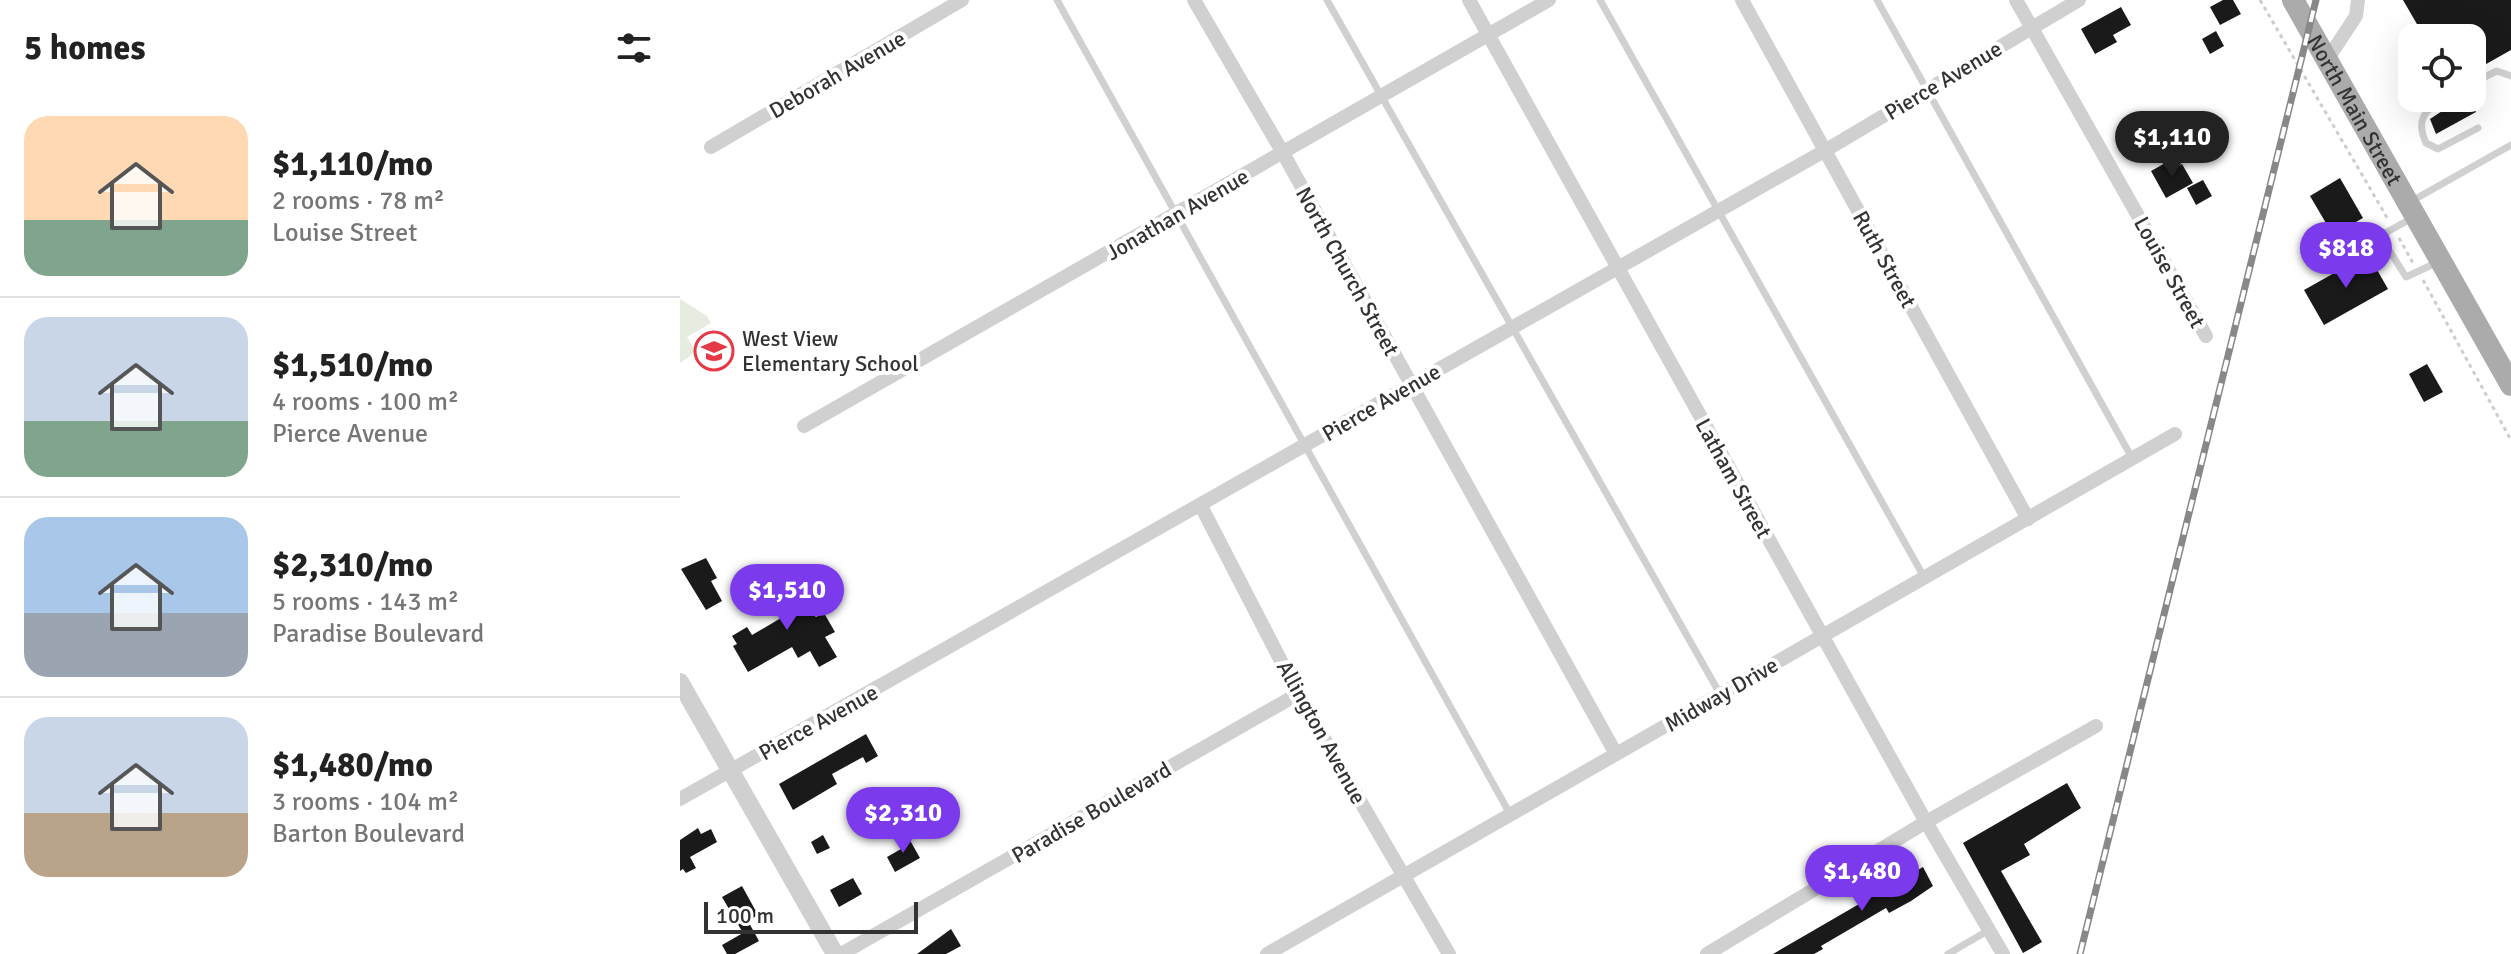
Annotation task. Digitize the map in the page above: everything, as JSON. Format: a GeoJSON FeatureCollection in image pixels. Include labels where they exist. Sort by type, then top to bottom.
{"type":"FeatureCollection","features":[{"type":"Feature","properties":{"kind":"main road","name":"North Main Street"},"geometry":{"type":"LineString","coordinates":[[2293,0],[2440,260],[2508,372]]}},
{"type":"Feature","properties":{"kind":"street","name":"Deborah Avenue"},"geometry":{"type":"LineString","coordinates":[[711,147],[962,0]]}},
{"type":"Feature","properties":{"kind":"street","name":"North Church Street"},"geometry":{"type":"LineString","coordinates":[[1194,0],[1283,153],[1616,754]]}},
{"type":"Feature","properties":{"kind":"street","name":"Latham Street"},"geometry":{"type":"LineString","coordinates":[[1469,0],[1821,636],[2003,954]]}},
{"type":"Feature","properties":{"kind":"street","name":"Jonathan Avenue"},"geometry":{"type":"LineString","coordinates":[[804,426],[1549,0]]}},
{"type":"Feature","properties":{"kind":"street","name":"Ruth Street"},"geometry":{"type":"LineString","coordinates":[[1742,0],[2028,519]]}},
{"type":"Feature","properties":{"kind":"street","name":"Louise Street"},"geometry":{"type":"LineString","coordinates":[[2016,0],[2206,336]]}},
{"type":"Feature","properties":{"kind":"street","name":"Pierce Avenue"},"geometry":{"type":"LineString","coordinates":[[680,799],[1826,150],[2079,0]]}},
{"type":"Feature","properties":{"kind":"street"},"geometry":{"type":"LineString","coordinates":[[2327,60],[2356,16],[2358,0]]}},
{"type":"Feature","properties":{"kind":"street","name":"Midway Drive"},"geometry":{"type":"LineString","coordinates":[[1267,954],[2175,434]]}},
{"type":"Feature","properties":{"kind":"street","name":"Allington Avenue"},"geometry":{"type":"LineString","coordinates":[[1201,506],[1298,694],[1449,954]]}},
{"type":"Feature","properties":{"kind":"street"},"geometry":{"type":"LineString","coordinates":[[680,682],[838,954]]}},
{"type":"Feature","properties":{"kind":"street","name":"Paradise Boulevard"},"geometry":{"type":"LineString","coordinates":[[838,954],[1298,694]]}},
{"type":"Feature","properties":{"kind":"street"},"geometry":{"type":"LineString","coordinates":[[1707,954],[1926,822],[2096,726]]}},
{"type":"Feature","properties":{"kind":"lane"},"geometry":{"type":"LineString","coordinates":[[1057,0],[1510,814]]}},
{"type":"Feature","properties":{"kind":"lane"},"geometry":{"type":"LineString","coordinates":[[1327,0],[1720,694]]}},
{"type":"Feature","properties":{"kind":"lane"},"geometry":{"type":"LineString","coordinates":[[1600,0],[1925,578]]}},
{"type":"Feature","properties":{"kind":"lane"},"geometry":{"type":"LineString","coordinates":[[1877,0],[2132,458]]}},
{"type":"Feature","properties":{"kind":"lane"},"geometry":{"type":"LineString","coordinates":[[2486,76],[2497,71],[2511,76]]}},
{"type":"Feature","properties":{"kind":"lane"},"geometry":{"type":"LineString","coordinates":[[2426,112],[2420,123],[2426,143],[2438,149],[2478,128]]}},
{"type":"Feature","properties":{"kind":"lane"},"geometry":{"type":"LineString","coordinates":[[2440,260],[2412,276],[2401,273],[2383,236],[2412,209],[2511,145]]}},
{"type":"Feature","properties":{"kind":"lane"},"geometry":{"type":"LineString","coordinates":[[1948,954],[1989,930]]}},
{"type":"Feature","properties":{"kind":"shaded area"},"geometry":{"type":"Polygon","coordinates":[[[680,299],[707,316],[711,323],[687,337],[696,352],[680,363],[680,299]]]}},
{"type":"Feature","properties":{"kind":"building"},"geometry":{"type":"Polygon","coordinates":[[[2223,0],[2233,0],[2241,14],[2220,25],[2210,7],[2223,0]]]}},
{"type":"Feature","properties":{"kind":"building"},"geometry":{"type":"Polygon","coordinates":[[[2403,0],[2511,0],[2511,50],[2486,64],[2486,24],[2417,24],[2403,0]]]}},
{"type":"Feature","properties":{"kind":"building"},"geometry":{"type":"Polygon","coordinates":[[[2121,7],[2131,25],[2113,35],[2117,42],[2095,54],[2081,29],[2121,7]]]}},
{"type":"Feature","properties":{"kind":"building"},"geometry":{"type":"Polygon","coordinates":[[[2216,31],[2224,46],[2210,54],[2202,39],[2216,31]]]}},
{"type":"Feature","properties":{"kind":"building"},"geometry":{"type":"Polygon","coordinates":[[[2441,112],[2476,112],[2436,134],[2430,119],[2441,112]]]}},
{"type":"Feature","properties":{"kind":"building"},"geometry":{"type":"Polygon","coordinates":[[[2169,161],[2173,169],[2182,164],[2193,183],[2166,198],[2151,171],[2169,161]]]}},
{"type":"Feature","properties":{"kind":"building"},"geometry":{"type":"Polygon","coordinates":[[[2340,178],[2363,218],[2333,235],[2310,196],[2340,178]]]}},
{"type":"Feature","properties":{"kind":"building"},"geometry":{"type":"Polygon","coordinates":[[[2203,180],[2212,196],[2196,205],[2187,188],[2203,180]]]}},
{"type":"Feature","properties":{"kind":"building"},"geometry":{"type":"Polygon","coordinates":[[[2368,254],[2388,289],[2324,325],[2304,290],[2368,254]]]}},
{"type":"Feature","properties":{"kind":"building"},"geometry":{"type":"Polygon","coordinates":[[[2427,364],[2443,392],[2424,402],[2409,374],[2427,364]]]}},
{"type":"Feature","properties":{"kind":"building"},"geometry":{"type":"Polygon","coordinates":[[[706,558],[717,578],[711,581],[722,601],[706,610],[681,569],[706,558]]]}},
{"type":"Feature","properties":{"kind":"building"},"geometry":{"type":"Polygon","coordinates":[[[791,579],[808,610],[816,617],[824,613],[835,632],[825,637],[837,657],[819,667],[810,651],[798,658],[792,647],[748,672],[733,646],[737,644],[732,636],[747,627],[752,635],[781,618],[767,593],[791,579]]]}},
{"type":"Feature","properties":{"kind":"building"},"geometry":{"type":"Polygon","coordinates":[[[866,734],[878,756],[866,763],[863,757],[832,774],[837,784],[793,810],[779,784],[866,734]]]}},
{"type":"Feature","properties":{"kind":"building"},"geometry":{"type":"Polygon","coordinates":[[[2067,783],[2081,808],[2024,844],[2030,855],[2001,871],[2042,942],[2023,953],[1963,843],[2067,783]]]}},
{"type":"Feature","properties":{"kind":"building"},"geometry":{"type":"Polygon","coordinates":[[[698,828],[701,834],[711,829],[717,842],[690,857],[696,868],[686,873],[683,869],[680,871],[680,840],[698,828]]]}},
{"type":"Feature","properties":{"kind":"building"},"geometry":{"type":"Polygon","coordinates":[[[823,835],[830,848],[817,854],[811,842],[823,835]]]}},
{"type":"Feature","properties":{"kind":"building"},"geometry":{"type":"Polygon","coordinates":[[[907,835],[920,858],[895,872],[887,857],[901,849],[896,841],[907,835]]]}},
{"type":"Feature","properties":{"kind":"building"},"geometry":{"type":"Polygon","coordinates":[[[1923,867],[1933,886],[1911,901],[1889,913],[1886,908],[1821,946],[1823,949],[1814,954],[1773,954],[1923,867]]]}},
{"type":"Feature","properties":{"kind":"building"},"geometry":{"type":"Polygon","coordinates":[[[853,878],[862,894],[839,907],[830,890],[853,878]]]}},
{"type":"Feature","properties":{"kind":"building"},"geometry":{"type":"Polygon","coordinates":[[[742,886],[758,915],[748,921],[759,941],[735,954],[727,954],[722,945],[743,933],[722,897],[742,886]]]}},
{"type":"Feature","properties":{"kind":"building"},"geometry":{"type":"Polygon","coordinates":[[[951,929],[961,946],[946,954],[917,954],[951,929]]]}},
{"type":"Feature","properties":{"kind":"railway"},"geometry":{"type":"LineString","coordinates":[[2080,954],[2316,0]]}},
{"type":"Feature","properties":{"kind":"place","name":"West View Elementary School"},"geometry":{"type":"Point","coordinates":[714,351]}}]}
